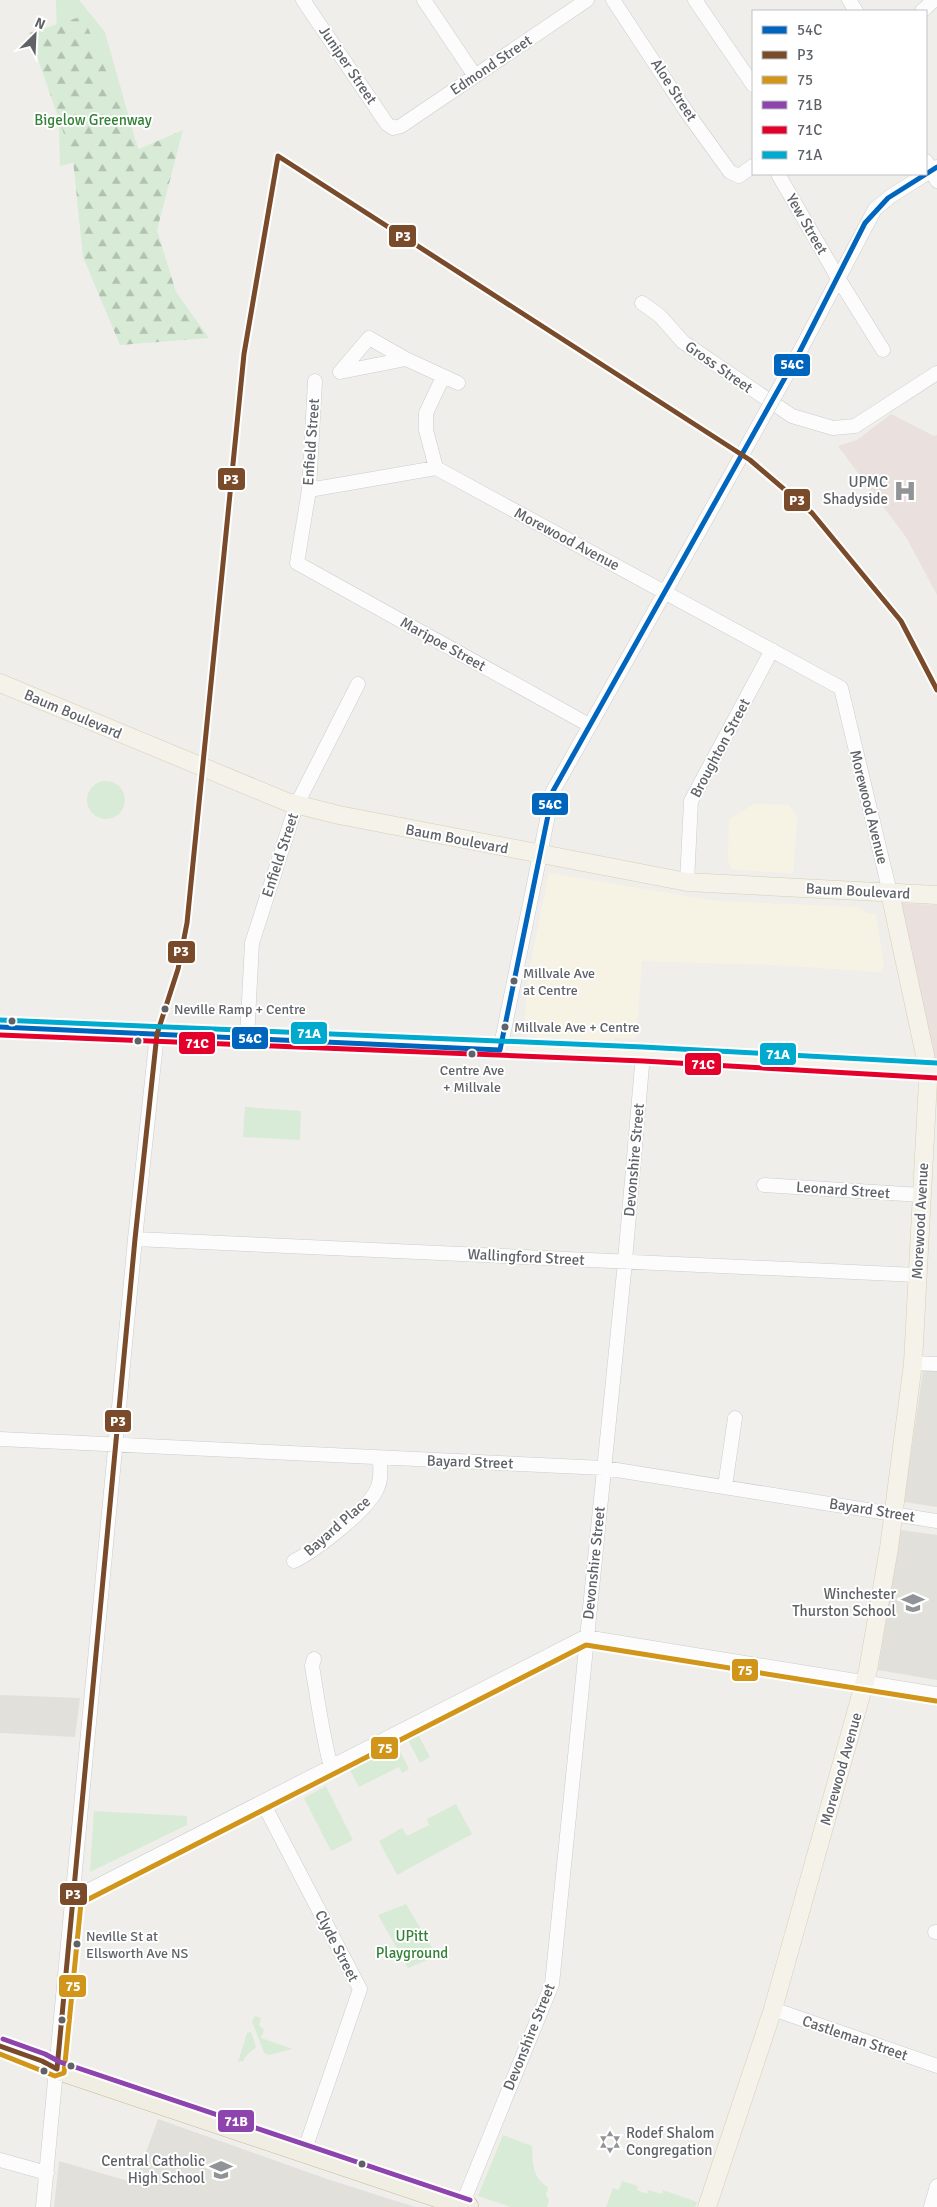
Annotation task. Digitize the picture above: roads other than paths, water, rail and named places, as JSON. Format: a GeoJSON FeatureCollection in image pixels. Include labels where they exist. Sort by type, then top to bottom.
{"type":"FeatureCollection","features":[{"type":"Feature","properties":{"kind":"highway"},"geometry":{"type":"LineString","coordinates":[[0,2046],[42,2061],[57,2069],[465,2206]]}},
{"type":"Feature","properties":{"kind":"main road","name":"Baum Boulevard"},"geometry":{"type":"LineString","coordinates":[[0,683],[296,806],[539,855],[687,882],[937,895]]}},
{"type":"Feature","properties":{"kind":"main road","name":"Morewood Avenue"},"geometry":{"type":"LineString","coordinates":[[707,2207],[773,2009],[865,1683],[889,1548],[913,1363],[921,1194],[932,1070],[890,893]]}},
{"type":"Feature","properties":{"kind":"main road"},"geometry":{"type":"LineString","coordinates":[[0,1027],[500,1050],[643,1054],[932,1070]]}},
{"type":"Feature","properties":{"kind":"street","name":"Juniper Street"},"geometry":{"type":"LineString","coordinates":[[303,0],[387,124],[393,128]]}},
{"type":"Feature","properties":{"kind":"street"},"geometry":{"type":"LineString","coordinates":[[424,0],[475,76]]}},
{"type":"Feature","properties":{"kind":"street","name":"Edmond Street"},"geometry":{"type":"LineString","coordinates":[[393,128],[401,126],[588,0]]}},
{"type":"Feature","properties":{"kind":"street","name":"Aloe Street"},"geometry":{"type":"LineString","coordinates":[[613,0],[686,111],[730,172],[739,176],[752,167]]}},
{"type":"Feature","properties":{"kind":"street"},"geometry":{"type":"LineString","coordinates":[[695,0],[752,84]]}},
{"type":"Feature","properties":{"kind":"street"},"geometry":{"type":"LineString","coordinates":[[923,10],[934,0]]}},
{"type":"Feature","properties":{"kind":"street","name":"Yew Street"},"geometry":{"type":"LineString","coordinates":[[779,175],[838,278],[883,350]]}},
{"type":"Feature","properties":{"kind":"street"},"geometry":{"type":"LineString","coordinates":[[500,1050],[553,791],[800,351],[875,209],[926,175]]}},
{"type":"Feature","properties":{"kind":"street","name":"Gross Street"},"geometry":{"type":"LineString","coordinates":[[642,303],[660,316],[683,342],[718,367],[792,416],[824,426],[833,428],[855,426],[937,373]]}},
{"type":"Feature","properties":{"kind":"street"},"geometry":{"type":"LineString","coordinates":[[406,359],[458,383]]}},
{"type":"Feature","properties":{"kind":"street"},"geometry":{"type":"LineString","coordinates":[[309,490],[436,468],[426,430],[426,413],[443,377]]}},
{"type":"Feature","properties":{"kind":"street","name":"Enfield Street"},"geometry":{"type":"LineString","coordinates":[[298,563],[309,490],[315,381]]}},
{"type":"Feature","properties":{"kind":"street","name":"Morewood Avenue"},"geometry":{"type":"LineString","coordinates":[[436,468],[841,688],[890,893]]}},
{"type":"Feature","properties":{"kind":"street","name":"Maripoe Street"},"geometry":{"type":"LineString","coordinates":[[298,563],[589,725]]}},
{"type":"Feature","properties":{"kind":"street","name":"Broughton Street"},"geometry":{"type":"LineString","coordinates":[[687,882],[691,801],[772,650]]}},
{"type":"Feature","properties":{"kind":"street","name":"Enfield Street"},"geometry":{"type":"LineString","coordinates":[[247,1039],[252,943],[296,806],[358,684]]}},
{"type":"Feature","properties":{"kind":"street"},"geometry":{"type":"LineString","coordinates":[[43,2207],[74,1898],[135,1238],[157,1034]]}},
{"type":"Feature","properties":{"kind":"street","name":"Devonshire Street"},"geometry":{"type":"LineString","coordinates":[[465,2206],[552,1984],[585,1637],[625,1262],[643,1054]]}},
{"type":"Feature","properties":{"kind":"street","name":"Leonard Street"},"geometry":{"type":"LineString","coordinates":[[764,1185],[921,1194]]}},
{"type":"Feature","properties":{"kind":"street","name":"Wallingford Street"},"geometry":{"type":"LineString","coordinates":[[135,1238],[917,1275]]}},
{"type":"Feature","properties":{"kind":"street"},"geometry":{"type":"LineString","coordinates":[[913,1363],[937,1364]]}},
{"type":"Feature","properties":{"kind":"street"},"geometry":{"type":"LineString","coordinates":[[725,1486],[735,1418]]}},
{"type":"Feature","properties":{"kind":"street","name":"Bayard Street"},"geometry":{"type":"LineString","coordinates":[[0,1439],[604,1468],[937,1521]]}},
{"type":"Feature","properties":{"kind":"street","name":"Bayard Place"},"geometry":{"type":"LineString","coordinates":[[294,1561],[318,1546],[367,1504],[377,1489],[381,1476],[380,1458]]}},
{"type":"Feature","properties":{"kind":"street"},"geometry":{"type":"LineString","coordinates":[[74,1898],[585,1637],[937,1694]]}},
{"type":"Feature","properties":{"kind":"street"},"geometry":{"type":"LineString","coordinates":[[314,1658],[312,1666],[321,1719],[321,1730],[331,1767]]}},
{"type":"Feature","properties":{"kind":"street","name":"Clyde Street"},"geometry":{"type":"LineString","coordinates":[[263,1803],[360,1990],[304,2152]]}},
{"type":"Feature","properties":{"kind":"street","name":"Castleman Street"},"geometry":{"type":"LineString","coordinates":[[773,2009],[937,2066]]}},
{"type":"Feature","properties":{"kind":"street"},"geometry":{"type":"LineString","coordinates":[[0,2160],[47,2173]]}},
{"type":"Feature","properties":{"kind":"street"},"geometry":{"type":"LineString","coordinates":[[930,2207],[937,2186]]}},
{"type":"Feature","properties":{"kind":"place","name":"UPMC Shadyside"},"geometry":{"type":"Point","coordinates":[905,491]}},
{"type":"Feature","properties":{"kind":"place","name":"Millvale Ave at Centre"},"geometry":{"type":"Point","coordinates":[514,981]}},
{"type":"Feature","properties":{"kind":"place","name":"Neville Ramp + Centre"},"geometry":{"type":"Point","coordinates":[165,1009]}},
{"type":"Feature","properties":{"kind":"place","name":"Millvale Ave + Centre"},"geometry":{"type":"Point","coordinates":[505,1027]}},
{"type":"Feature","properties":{"kind":"place","name":"Centre Ave + Millvale"},"geometry":{"type":"Point","coordinates":[472,1054]}},
{"type":"Feature","properties":{"kind":"place","name":"Winchester Thurston School"},"geometry":{"type":"Point","coordinates":[913,1603]}},
{"type":"Feature","properties":{"kind":"place","name":"Neville St at Ellsworth Ave NS"},"geometry":{"type":"Point","coordinates":[77,1944]}},
{"type":"Feature","properties":{"kind":"place","name":"Rodef Shalom Congregation"},"geometry":{"type":"Point","coordinates":[610,2142]}},
{"type":"Feature","properties":{"kind":"place","name":"Central Catholic High School"},"geometry":{"type":"Point","coordinates":[221,2170]}},
{"type":"Feature","properties":{"kind":"park label","name":"Bigelow Greenway"},"geometry":{"type":"Point","coordinates":[93,120]}},
{"type":"Feature","properties":{"kind":"park label","name":"UPitt Playground"},"geometry":{"type":"Point","coordinates":[412,1944]}}]}
